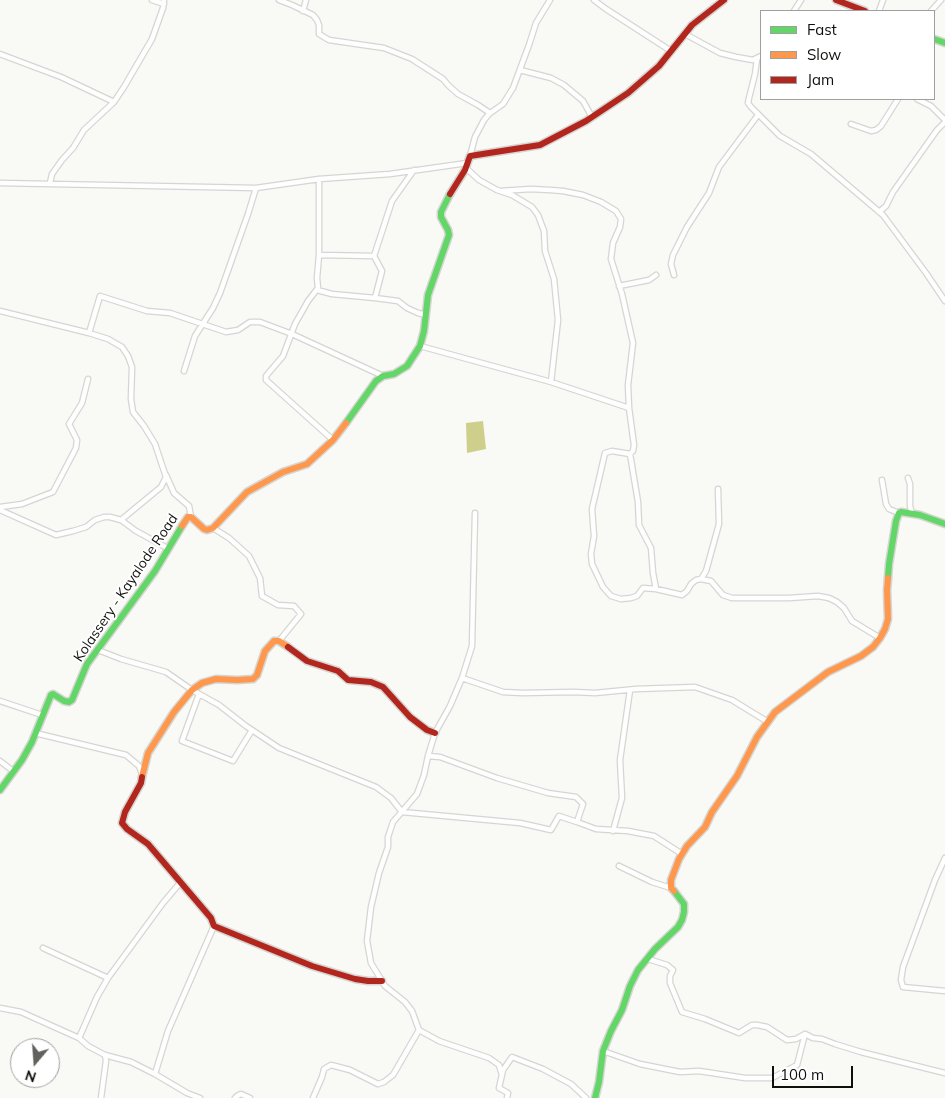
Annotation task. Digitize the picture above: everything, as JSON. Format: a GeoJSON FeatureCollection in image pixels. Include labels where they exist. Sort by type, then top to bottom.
{"type":"FeatureCollection","features":[{"type":"Feature","properties":{"kind":"street"},"geometry":{"type":"LineString","coordinates":[[50,183],[52,174],[73,148],[84,130],[114,102],[152,39],[164,2],[152,0]]}},
{"type":"Feature","properties":{"kind":"street"},"geometry":{"type":"LineString","coordinates":[[279,0],[312,15],[319,25],[319,34],[330,40],[378,47],[412,59],[443,79],[458,94],[490,113]]}},
{"type":"Feature","properties":{"kind":"street"},"geometry":{"type":"LineString","coordinates":[[303,11],[306,0]]}},
{"type":"Feature","properties":{"kind":"street"},"geometry":{"type":"LineString","coordinates":[[279,641],[301,614],[294,606],[278,604],[262,596],[260,578],[249,556],[229,538],[213,528],[246,492],[283,472],[308,464],[333,440],[376,381],[383,376],[394,374],[406,366],[420,346],[428,295],[449,236],[441,212],[468,162],[484,120],[503,104],[513,88],[536,23],[550,0]]}},
{"type":"Feature","properties":{"kind":"street"},"geometry":{"type":"LineString","coordinates":[[594,0],[671,52]]}},
{"type":"Feature","properties":{"kind":"street"},"geometry":{"type":"LineString","coordinates":[[0,183],[256,188],[319,179],[390,174],[468,162],[540,145],[592,117],[628,92],[659,66],[692,25],[724,0]]}},
{"type":"Feature","properties":{"kind":"street"},"geometry":{"type":"LineString","coordinates":[[836,0],[862,10]]}},
{"type":"Feature","properties":{"kind":"street"},"geometry":{"type":"LineString","coordinates":[[932,10],[941,0]]}},
{"type":"Feature","properties":{"kind":"street"},"geometry":{"type":"LineString","coordinates":[[684,34],[720,53],[736,58],[753,60],[759,58]]}},
{"type":"Feature","properties":{"kind":"street"},"geometry":{"type":"LineString","coordinates":[[0,54],[61,77],[114,102]]}},
{"type":"Feature","properties":{"kind":"street"},"geometry":{"type":"LineString","coordinates":[[759,58],[748,103],[780,136],[811,154],[880,212],[945,301]]}},
{"type":"Feature","properties":{"kind":"street"},"geometry":{"type":"LineString","coordinates":[[520,70],[551,78],[564,85],[583,101],[592,117]]}},
{"type":"Feature","properties":{"kind":"street"},"geometry":{"type":"LineString","coordinates":[[851,124],[871,131],[876,130],[897,100]]}},
{"type":"Feature","properties":{"kind":"street"},"geometry":{"type":"LineString","coordinates":[[880,212],[945,121],[931,106],[919,100]]}},
{"type":"Feature","properties":{"kind":"street"},"geometry":{"type":"LineString","coordinates":[[674,274],[671,264],[673,255],[709,193],[719,167],[758,115]]}},
{"type":"Feature","properties":{"kind":"street"},"geometry":{"type":"LineString","coordinates":[[468,162],[479,180],[512,195],[532,207],[538,215],[544,231],[545,251],[554,279],[558,320],[551,382]]}},
{"type":"Feature","properties":{"kind":"street"},"geometry":{"type":"LineString","coordinates":[[375,298],[382,270],[374,256],[392,201],[414,170]]}},
{"type":"Feature","properties":{"kind":"street"},"geometry":{"type":"LineString","coordinates":[[319,179],[319,254],[316,278],[319,286],[308,301],[296,324],[283,356],[266,376],[266,380],[333,440]]}},
{"type":"Feature","properties":{"kind":"street"},"geometry":{"type":"LineString","coordinates":[[184,371],[195,336],[220,293],[256,188]]}},
{"type":"Feature","properties":{"kind":"street"},"geometry":{"type":"LineString","coordinates":[[500,191],[531,189],[563,191],[583,195],[601,202],[616,211],[621,219],[620,227],[613,243],[612,258],[633,343],[628,386],[634,451],[630,454]]}},
{"type":"Feature","properties":{"kind":"street"},"geometry":{"type":"LineString","coordinates":[[319,254],[374,256]]}},
{"type":"Feature","properties":{"kind":"street"},"geometry":{"type":"LineString","coordinates":[[619,286],[649,280],[656,275]]}},
{"type":"Feature","properties":{"kind":"street"},"geometry":{"type":"LineString","coordinates":[[317,290],[332,294],[398,301],[407,308],[426,315]]}},
{"type":"Feature","properties":{"kind":"street"},"geometry":{"type":"LineString","coordinates":[[89,333],[100,296],[147,311],[170,313],[226,332],[238,330],[250,322],[260,322],[292,334],[383,376]]}},
{"type":"Feature","properties":{"kind":"street"},"geometry":{"type":"LineString","coordinates":[[0,311],[89,333],[108,339],[122,347],[132,367],[131,399],[133,412],[155,444],[174,493],[189,506],[190,518]]}},
{"type":"Feature","properties":{"kind":"street"},"geometry":{"type":"LineString","coordinates":[[420,346],[551,382],[629,408]]}},
{"type":"Feature","properties":{"kind":"street"},"geometry":{"type":"LineString","coordinates":[[0,508],[22,504],[53,492],[76,448],[77,440],[69,424],[82,403],[88,380]]}},
{"type":"Feature","properties":{"kind":"street"},"geometry":{"type":"LineString","coordinates":[[630,454],[612,451],[604,453],[592,509],[594,536],[592,564],[603,587],[611,596],[621,599],[632,598],[637,596],[643,588],[682,595],[691,584],[701,579],[711,581],[723,595],[732,598],[815,596],[829,598],[844,608],[852,621],[880,638]]}},
{"type":"Feature","properties":{"kind":"street"},"geometry":{"type":"LineString","coordinates":[[630,454],[638,502],[639,525],[651,548],[656,589]]}},
{"type":"Feature","properties":{"kind":"street"},"geometry":{"type":"LineString","coordinates":[[121,520],[161,487],[166,475]]}},
{"type":"Feature","properties":{"kind":"street"},"geometry":{"type":"LineString","coordinates":[[908,478],[912,513]]}},
{"type":"Feature","properties":{"kind":"street"},"geometry":{"type":"LineString","coordinates":[[882,480],[886,504],[889,509],[899,513],[920,515],[945,524]]}},
{"type":"Feature","properties":{"kind":"street"},"geometry":{"type":"LineString","coordinates":[[701,579],[706,571],[719,524],[718,489]]}},
{"type":"Feature","properties":{"kind":"street"},"geometry":{"type":"LineString","coordinates":[[0,508],[56,535],[80,529],[104,517],[110,517],[121,520],[168,549]]}},
{"type":"Feature","properties":{"kind":"street"},"geometry":{"type":"LineString","coordinates":[[671,888],[671,880],[679,859],[687,846],[704,827],[737,776],[757,737],[775,712],[828,672],[861,656],[873,647],[880,638],[888,619],[889,564],[899,513]]}},
{"type":"Feature","properties":{"kind":"street"},"geometry":{"type":"LineString","coordinates":[[475,514],[472,646],[462,678],[436,733],[417,794],[393,822],[388,837],[388,847],[379,873],[367,942],[372,963],[382,981],[412,1011],[419,1030],[439,1041],[489,1058],[499,1065],[502,1075]]}},
{"type":"Feature","properties":{"kind":"street","name":"Kolassery - Kayalode Road"},"geometry":{"type":"LineString","coordinates":[[0,790],[22,760],[36,733],[51,695],[53,694],[64,701],[69,702],[72,700],[87,664],[155,571],[188,518],[204,529],[213,528]]}},
{"type":"Feature","properties":{"kind":"street"},"geometry":{"type":"LineString","coordinates":[[155,1074],[168,1032],[214,926],[211,918],[148,844],[127,829],[122,823],[125,812],[141,783],[148,753],[174,712],[192,690],[202,683],[216,679],[253,679],[257,675],[265,651],[274,641],[279,641],[307,661],[338,672],[348,680],[371,682],[383,687],[410,717],[427,730],[436,733]]}},
{"type":"Feature","properties":{"kind":"street"},"geometry":{"type":"LineString","coordinates":[[98,650],[166,672],[279,748],[376,787],[391,798],[402,812],[520,823],[551,830],[559,816],[596,829],[654,836],[682,854]]}},
{"type":"Feature","properties":{"kind":"street"},"geometry":{"type":"LineString","coordinates":[[462,678],[503,692],[595,693],[636,689],[695,688],[732,700],[768,722]]}},
{"type":"Feature","properties":{"kind":"street"},"geometry":{"type":"LineString","coordinates":[[613,831],[622,798],[620,760],[630,690]]}},
{"type":"Feature","properties":{"kind":"street"},"geometry":{"type":"LineString","coordinates":[[199,694],[182,741],[233,761],[252,730]]}},
{"type":"Feature","properties":{"kind":"street"},"geometry":{"type":"LineString","coordinates":[[0,701],[42,715]]}},
{"type":"Feature","properties":{"kind":"street"},"geometry":{"type":"LineString","coordinates":[[36,733],[126,755],[139,766],[142,774]]}},
{"type":"Feature","properties":{"kind":"street"},"geometry":{"type":"LineString","coordinates":[[428,756],[440,757],[475,771],[540,790],[576,797],[583,804],[578,822]]}},
{"type":"Feature","properties":{"kind":"street"},"geometry":{"type":"LineString","coordinates":[[0,761],[13,771]]}},
{"type":"Feature","properties":{"kind":"street"},"geometry":{"type":"LineString","coordinates":[[945,858],[903,966],[901,980],[903,988],[945,991]]}},
{"type":"Feature","properties":{"kind":"street"},"geometry":{"type":"LineString","coordinates":[[595,1098],[603,1051],[622,1010],[630,986],[638,970],[655,949],[678,927],[684,912],[684,904],[671,888],[652,882],[619,866]]}},
{"type":"Feature","properties":{"kind":"street"},"geometry":{"type":"LineString","coordinates":[[79,1038],[97,997],[108,978],[180,883]]}},
{"type":"Feature","properties":{"kind":"street"},"geometry":{"type":"LineString","coordinates":[[214,926],[312,966],[355,979],[382,981]]}},
{"type":"Feature","properties":{"kind":"street"},"geometry":{"type":"LineString","coordinates":[[44,948],[108,978]]}},
{"type":"Feature","properties":{"kind":"street"},"geometry":{"type":"LineString","coordinates":[[648,959],[668,964],[673,970],[670,976],[670,983],[682,1012],[705,1018],[739,1033],[752,1025],[757,1025],[767,1027],[787,1040],[805,1034]]}},
{"type":"Feature","properties":{"kind":"street"},"geometry":{"type":"LineString","coordinates":[[0,1008],[21,1012],[79,1038],[88,1046],[105,1055],[131,1062],[187,1093],[200,1098]]}},
{"type":"Feature","properties":{"kind":"street"},"geometry":{"type":"LineString","coordinates":[[313,1098],[324,1069],[331,1065],[350,1070],[378,1084],[384,1082],[392,1075],[419,1030]]}},
{"type":"Feature","properties":{"kind":"street"},"geometry":{"type":"LineString","coordinates":[[603,1051],[640,1064],[680,1072],[700,1071],[745,1078],[772,1078],[798,1065],[805,1034]]}},
{"type":"Feature","properties":{"kind":"street"},"geometry":{"type":"LineString","coordinates":[[805,1034],[852,1049],[945,1073]]}},
{"type":"Feature","properties":{"kind":"street"},"geometry":{"type":"LineString","coordinates":[[101,1098],[106,1061],[105,1055]]}},
{"type":"Feature","properties":{"kind":"street"},"geometry":{"type":"LineString","coordinates":[[507,1098],[508,1094],[499,1088],[503,1070],[512,1057],[543,1069],[571,1084],[586,1098]]}},
{"type":"Feature","properties":{"kind":"street"},"geometry":{"type":"LineString","coordinates":[[236,1098],[241,1094],[250,1098]]}},
{"type":"Feature","properties":{"kind":"shaded area"},"geometry":{"type":"Polygon","coordinates":[[[483,421],[486,449],[467,453],[466,423],[483,421]]]}},
{"type":"Feature","properties":{"kind":"traffic: fast"},"geometry":{"type":"LineString","coordinates":[[935,39],[945,43]]}},
{"type":"Feature","properties":{"kind":"traffic: fast"},"geometry":{"type":"LineString","coordinates":[[346,423],[376,381],[383,376],[394,374],[407,366],[420,346],[424,331],[428,295],[449,235],[441,217],[441,212],[450,194]]}},
{"type":"Feature","properties":{"kind":"traffic: fast"},"geometry":{"type":"LineString","coordinates":[[888,578],[896,521],[899,513],[920,515],[945,524]]}},
{"type":"Feature","properties":{"kind":"traffic: fast"},"geometry":{"type":"LineString","coordinates":[[0,790],[22,760],[32,742],[51,695],[53,694],[64,701],[69,702],[72,700],[87,664],[155,571],[182,526]]}},
{"type":"Feature","properties":{"kind":"traffic: fast"},"geometry":{"type":"LineString","coordinates":[[595,1098],[603,1051],[622,1010],[630,986],[638,970],[655,949],[678,927],[682,920],[684,904],[674,891]]}},
{"type":"Feature","properties":{"kind":"traffic: slow"},"geometry":{"type":"LineString","coordinates":[[182,526],[188,517],[191,517],[204,529],[213,528],[247,492],[283,472],[307,464],[333,440],[346,423]]}},
{"type":"Feature","properties":{"kind":"traffic: slow"},"geometry":{"type":"LineString","coordinates":[[674,891],[671,888],[671,880],[679,859],[687,846],[705,827],[712,812],[737,776],[757,737],[775,712],[828,672],[861,656],[873,647],[880,638],[888,619],[888,578]]}},
{"type":"Feature","properties":{"kind":"traffic: slow"},"geometry":{"type":"LineString","coordinates":[[142,777],[148,753],[174,712],[192,690],[202,683],[216,679],[253,679],[257,675],[265,651],[274,641],[279,641],[288,647]]}},
{"type":"Feature","properties":{"kind":"traffic: jam"},"geometry":{"type":"LineString","coordinates":[[450,194],[465,170],[470,156],[540,145],[586,121],[628,93],[659,66],[692,25],[724,0]]}},
{"type":"Feature","properties":{"kind":"traffic: jam"},"geometry":{"type":"LineString","coordinates":[[836,0],[862,10]]}},
{"type":"Feature","properties":{"kind":"traffic: jam"},"geometry":{"type":"LineString","coordinates":[[288,647],[307,661],[338,671],[348,680],[371,682],[383,687],[410,717],[427,730],[435,733]]}},
{"type":"Feature","properties":{"kind":"traffic: jam"},"geometry":{"type":"LineString","coordinates":[[142,777],[141,783],[125,812],[122,823],[127,829],[148,844],[211,918],[214,926],[312,966],[355,979],[382,981]]}}]}
